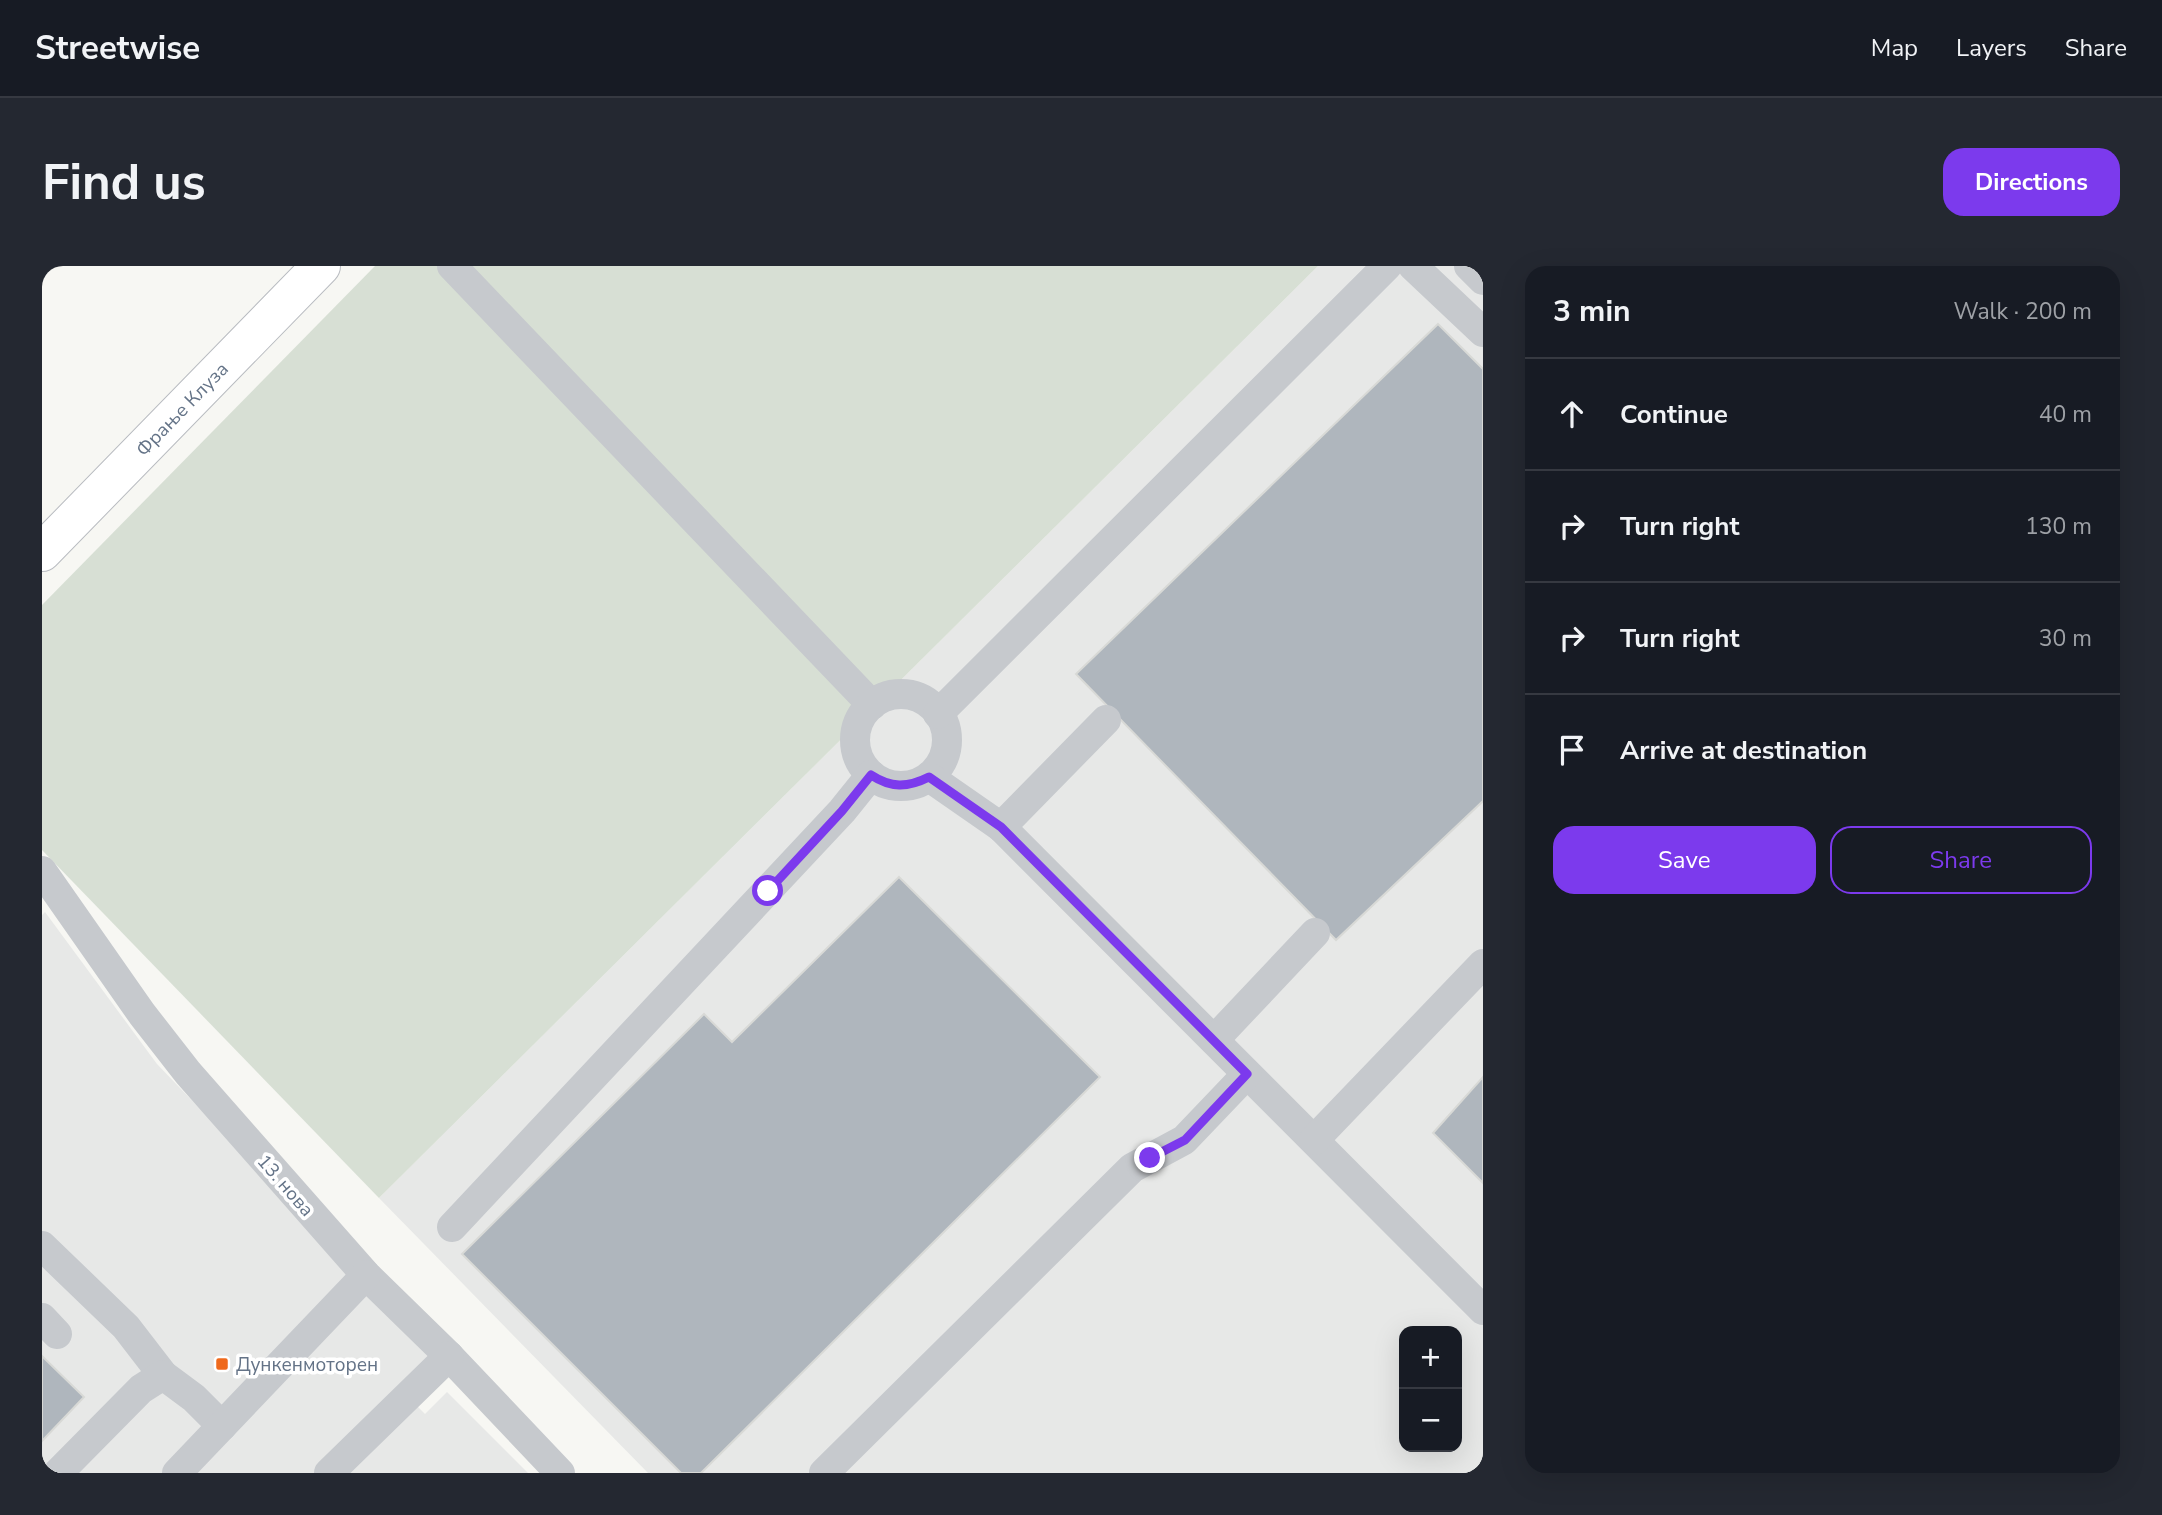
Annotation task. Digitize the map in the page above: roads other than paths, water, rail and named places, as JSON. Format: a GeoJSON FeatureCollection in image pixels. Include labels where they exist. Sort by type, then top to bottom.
{"type":"FeatureCollection","features":[{"type":"Feature","properties":{"kind":"main road","name":"Фрање Клуза"},"geometry":{"type":"LineString","coordinates":[[42,552],[321,266]]}},
{"type":"Feature","properties":{"kind":"street"},"geometry":{"type":"LineString","coordinates":[[452,266],[872,705]]}},
{"type":"Feature","properties":{"kind":"street"},"geometry":{"type":"LineString","coordinates":[[938,714],[1387,266]]}},
{"type":"Feature","properties":{"kind":"street"},"geometry":{"type":"LineString","coordinates":[[1413,266],[1483,332]]}},
{"type":"Feature","properties":{"kind":"street"},"geometry":{"type":"LineString","coordinates":[[1469,266],[1483,280]]}},
{"type":"Feature","properties":{"kind":"street"},"geometry":{"type":"LineString","coordinates":[[900,694],[921,700],[938,714],[947,741],[939,766],[929,777],[906,786],[893,786],[871,775],[862,765],[855,740],[857,726],[872,705],[900,694]]}},
{"type":"Feature","properties":{"kind":"street"},"geometry":{"type":"LineString","coordinates":[[1001,827],[1106,720]]}},
{"type":"Feature","properties":{"kind":"street"},"geometry":{"type":"LineString","coordinates":[[452,1227],[842,811],[871,775]]}},
{"type":"Feature","properties":{"kind":"street"},"geometry":{"type":"LineString","coordinates":[[929,777],[1001,827],[1483,1310]]}},
{"type":"Feature","properties":{"kind":"street","name":"13. нова"},"geometry":{"type":"LineString","coordinates":[[42,872],[142,1014],[188,1073],[366,1275],[449,1356],[560,1473]]}},
{"type":"Feature","properties":{"kind":"street"},"geometry":{"type":"LineString","coordinates":[[1214,1040],[1315,933]]}},
{"type":"Feature","properties":{"kind":"street"},"geometry":{"type":"LineString","coordinates":[[1314,1140],[1483,964]]}},
{"type":"Feature","properties":{"kind":"street"},"geometry":{"type":"LineString","coordinates":[[824,1473],[1132,1168],[1185,1140],[1247,1074]]}},
{"type":"Feature","properties":{"kind":"street"},"geometry":{"type":"LineString","coordinates":[[42,1246],[126,1327],[163,1375],[194,1398],[222,1426]]}},
{"type":"Feature","properties":{"kind":"street"},"geometry":{"type":"LineString","coordinates":[[177,1473],[366,1275]]}},
{"type":"Feature","properties":{"kind":"street"},"geometry":{"type":"LineString","coordinates":[[329,1473],[449,1356]]}},
{"type":"Feature","properties":{"kind":"street"},"geometry":{"type":"LineString","coordinates":[[58,1473],[141,1389],[163,1375]]}},
{"type":"Feature","properties":{"kind":"place","name":"Дункенмоторен"},"geometry":{"type":"Point","coordinates":[222,1364]}}]}
